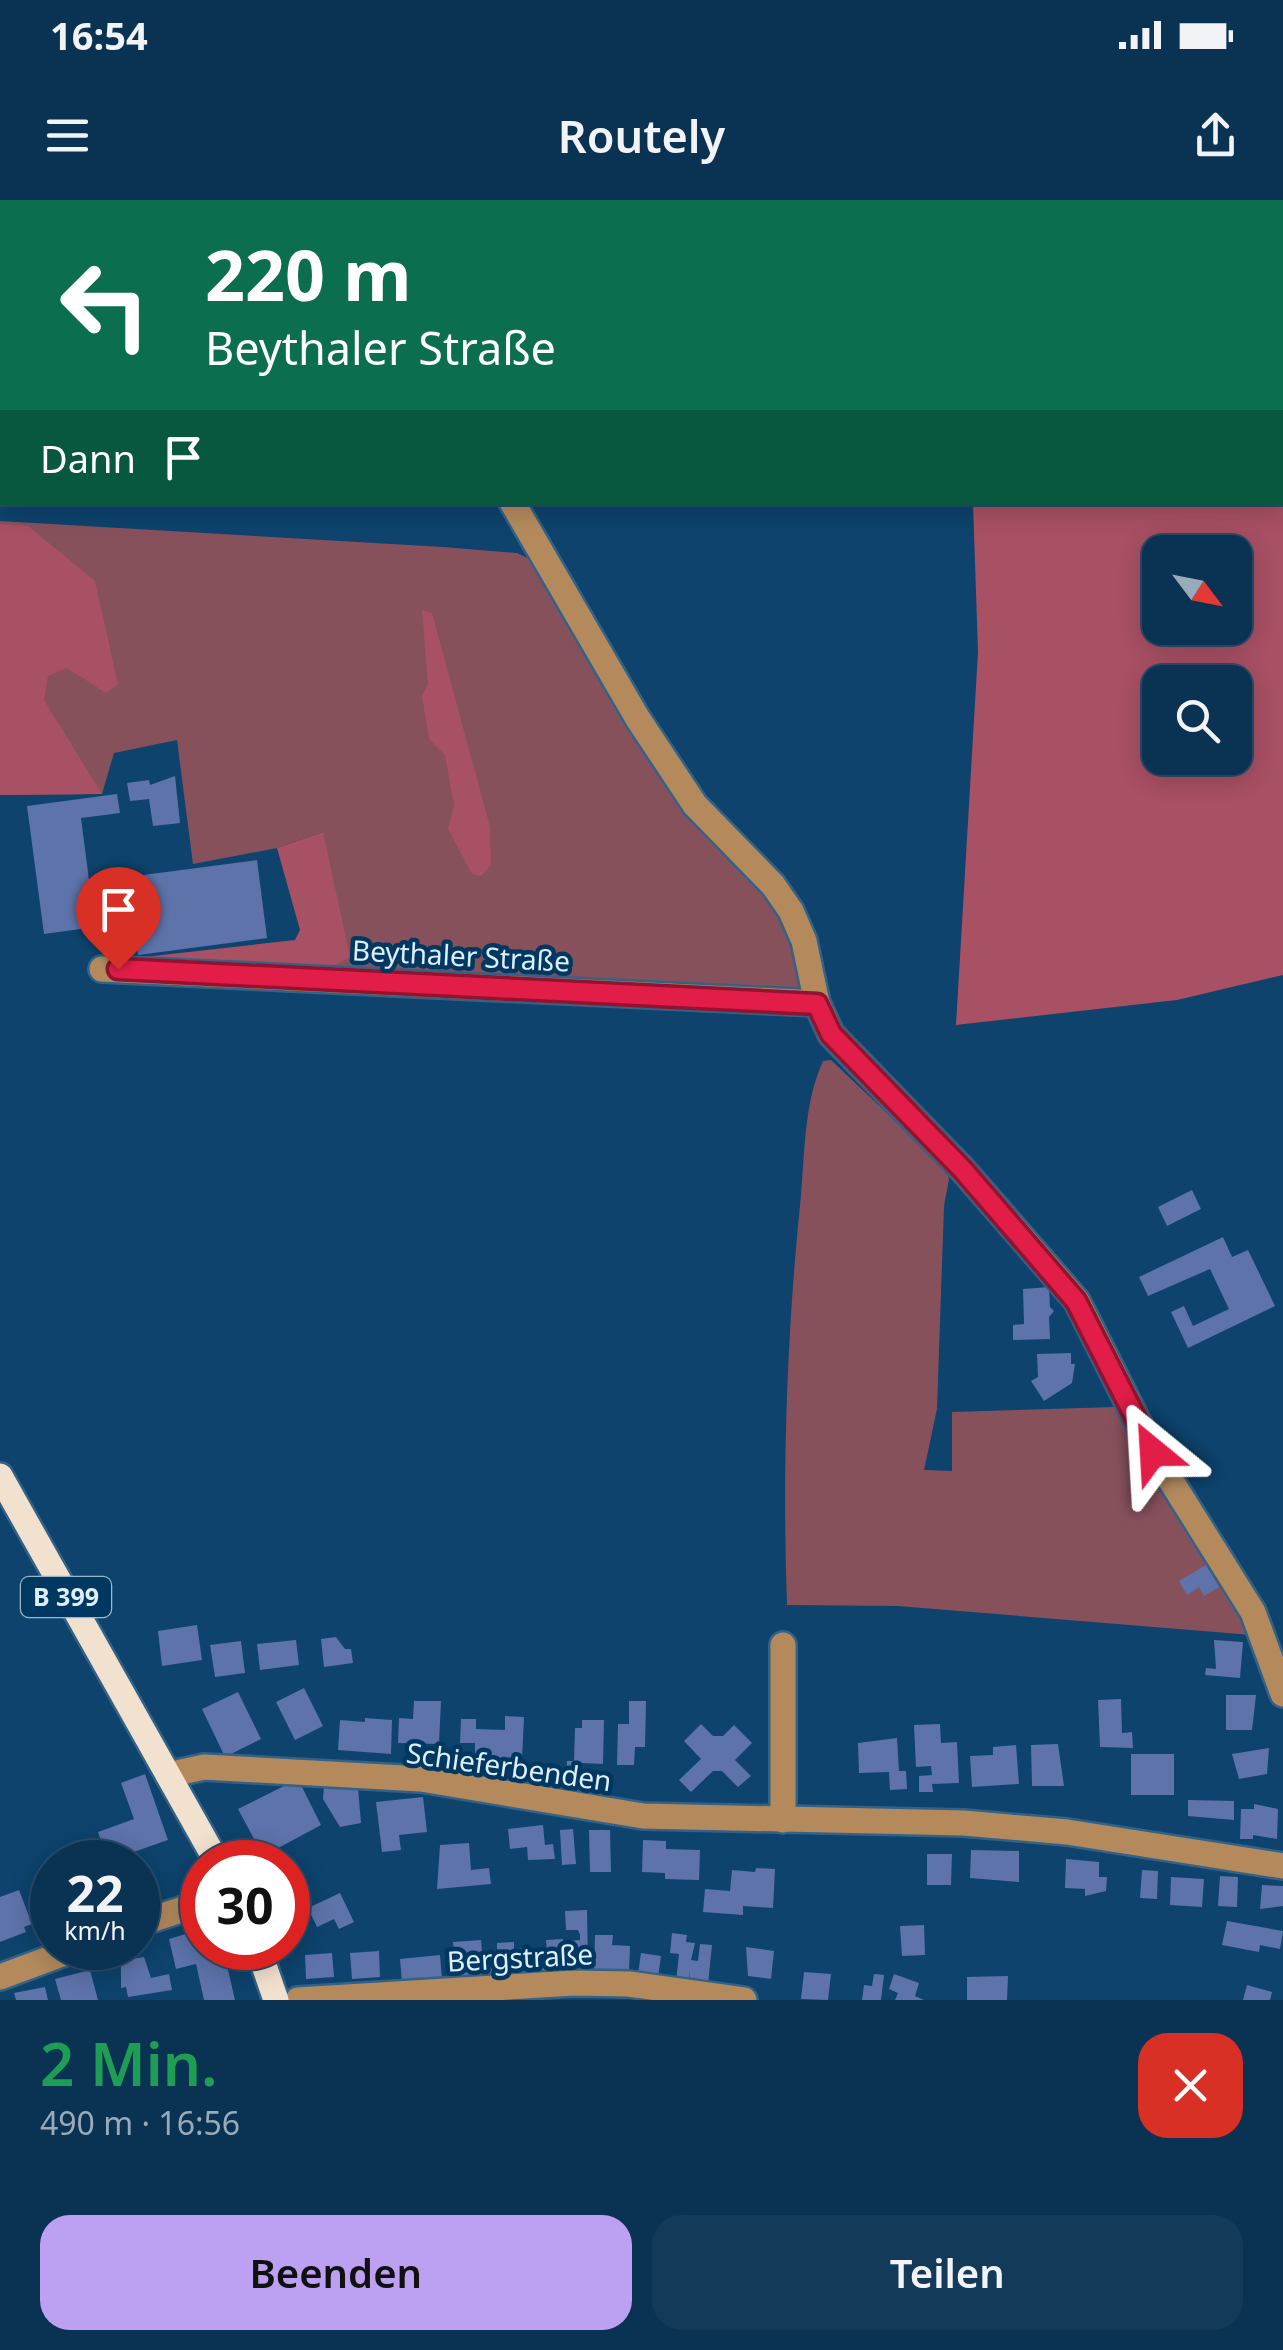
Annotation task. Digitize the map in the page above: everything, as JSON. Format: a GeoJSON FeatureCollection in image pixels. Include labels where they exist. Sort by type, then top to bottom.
{"type":"FeatureCollection","features":[{"type":"Feature","properties":{"kind":"main road","name":"B 399"},"geometry":{"type":"LineString","coordinates":[[0,1476],[205,1840]]}},
{"type":"Feature","properties":{"kind":"main road"},"geometry":{"type":"LineString","coordinates":[[266,1970],[276,2000]]}},
{"type":"Feature","properties":{"kind":"street"},"geometry":{"type":"LineString","coordinates":[[514,505],[638,719],[695,805],[772,885],[791,911],[804,941],[817,1004],[831,1034],[963,1170],[1076,1301],[1153,1452],[1253,1612],[1283,1694]]}},
{"type":"Feature","properties":{"kind":"street","name":"Beythaler Straße"},"geometry":{"type":"LineString","coordinates":[[102,969],[817,1004]]}},
{"type":"Feature","properties":{"kind":"street"},"geometry":{"type":"LineString","coordinates":[[783,1645],[783,1820]]}},
{"type":"Feature","properties":{"kind":"street","name":"Schieferbenden"},"geometry":{"type":"LineString","coordinates":[[168,1775],[204,1767],[412,1779],[613,1813],[964,1823],[1067,1832],[1283,1866]]}},
{"type":"Feature","properties":{"kind":"street"},"geometry":{"type":"LineString","coordinates":[[0,1977],[30,1966]]}},
{"type":"Feature","properties":{"kind":"street","name":"Bergstraße"},"geometry":{"type":"LineString","coordinates":[[298,2000],[574,1983],[744,2000]]}},
{"type":"Feature","properties":{"kind":"shaded area"},"geometry":{"type":"Polygon","coordinates":[[[973,505],[1283,505],[1283,975],[1177,1000],[956,1025],[978,652],[973,505]]]}},
{"type":"Feature","properties":{"kind":"shaded area"},"geometry":{"type":"Polygon","coordinates":[[[0,521],[443,547],[517,553],[536,562],[765,889],[796,944],[803,991],[316,975],[323,832],[277,848],[193,864],[177,740],[114,753],[102,794],[0,795],[0,521]]]}},
{"type":"Feature","properties":{"kind":"shaded area"},"geometry":{"type":"Polygon","coordinates":[[[0,524],[28,526],[95,581],[118,684],[106,693],[67,668],[48,676],[44,700],[102,794],[0,795],[0,524]]]}},
{"type":"Feature","properties":{"kind":"shaded area"},"geometry":{"type":"Polygon","coordinates":[[[422,610],[432,613],[490,827],[491,865],[481,876],[472,874],[448,829],[454,806],[445,755],[429,739],[422,696],[428,684],[422,610]]]}},
{"type":"Feature","properties":{"kind":"shaded area"},"geometry":{"type":"Polygon","coordinates":[[[323,832],[350,957],[316,975],[145,966],[144,957],[295,940],[300,930],[277,848],[323,832]]]}},
{"type":"Feature","properties":{"kind":"shaded area"},"geometry":{"type":"Polygon","coordinates":[[[831,1060],[946,1169],[949,1179],[944,1206],[937,1409],[924,1470],[952,1471],[952,1412],[1115,1407],[1252,1635],[898,1606],[787,1605],[786,1452],[796,1246],[809,1110],[823,1061],[831,1060]]]}},
{"type":"Feature","properties":{"kind":"building"},"geometry":{"type":"Polygon","coordinates":[[[175,776],[180,823],[153,826],[149,799],[130,801],[127,783],[149,780],[150,785],[175,776]]]}},
{"type":"Feature","properties":{"kind":"building"},"geometry":{"type":"Polygon","coordinates":[[[117,794],[120,813],[81,818],[95,927],[44,934],[27,806],[117,794]]]}},
{"type":"Feature","properties":{"kind":"building"},"geometry":{"type":"Polygon","coordinates":[[[257,860],[267,938],[138,955],[128,877],[257,860]]]}},
{"type":"Feature","properties":{"kind":"building"},"geometry":{"type":"Polygon","coordinates":[[[1192,1190],[1201,1209],[1167,1226],[1158,1207],[1192,1190]]]}},
{"type":"Feature","properties":{"kind":"building"},"geometry":{"type":"Polygon","coordinates":[[[1223,1237],[1232,1257],[1248,1250],[1275,1306],[1188,1348],[1171,1312],[1184,1306],[1193,1326],[1229,1309],[1210,1269],[1148,1296],[1139,1277],[1223,1237]]]}},
{"type":"Feature","properties":{"kind":"building"},"geometry":{"type":"Polygon","coordinates":[[[1049,1287],[1050,1307],[1054,1311],[1049,1317],[1050,1339],[1013,1340],[1013,1325],[1024,1324],[1023,1289],[1049,1287]]]}},
{"type":"Feature","properties":{"kind":"building"},"geometry":{"type":"Polygon","coordinates":[[[1071,1353],[1071,1364],[1075,1364],[1072,1383],[1044,1401],[1031,1381],[1038,1377],[1037,1354],[1071,1353]]]}},
{"type":"Feature","properties":{"kind":"building"},"geometry":{"type":"Polygon","coordinates":[[[1206,1565],[1219,1587],[1204,1596],[1199,1587],[1187,1595],[1179,1581],[1206,1565]]]}},
{"type":"Feature","properties":{"kind":"building"},"geometry":{"type":"Polygon","coordinates":[[[197,1625],[202,1660],[162,1666],[158,1631],[197,1625]]]}},
{"type":"Feature","properties":{"kind":"building"},"geometry":{"type":"Polygon","coordinates":[[[336,1637],[345,1649],[351,1649],[353,1663],[324,1667],[321,1639],[336,1637]]]}},
{"type":"Feature","properties":{"kind":"building"},"geometry":{"type":"Polygon","coordinates":[[[296,1640],[299,1665],[260,1670],[257,1644],[296,1640]]]}},
{"type":"Feature","properties":{"kind":"building"},"geometry":{"type":"Polygon","coordinates":[[[1214,1640],[1243,1642],[1240,1678],[1205,1675],[1206,1668],[1216,1669],[1214,1640]]]}},
{"type":"Feature","properties":{"kind":"building"},"geometry":{"type":"Polygon","coordinates":[[[241,1641],[245,1673],[215,1677],[210,1645],[241,1641]]]}},
{"type":"Feature","properties":{"kind":"building"},"geometry":{"type":"Polygon","coordinates":[[[304,1688],[323,1726],[295,1740],[276,1702],[304,1688]]]}},
{"type":"Feature","properties":{"kind":"building"},"geometry":{"type":"Polygon","coordinates":[[[238,1692],[261,1739],[225,1757],[202,1709],[238,1692]]]}},
{"type":"Feature","properties":{"kind":"building"},"geometry":{"type":"Polygon","coordinates":[[[1226,1695],[1256,1695],[1252,1730],[1226,1730],[1226,1695]]]}},
{"type":"Feature","properties":{"kind":"building"},"geometry":{"type":"Polygon","coordinates":[[[1121,1699],[1122,1733],[1132,1732],[1133,1748],[1100,1747],[1098,1700],[1121,1699]]]}},
{"type":"Feature","properties":{"kind":"building"},"geometry":{"type":"Polygon","coordinates":[[[414,1701],[441,1701],[439,1744],[398,1743],[399,1718],[413,1719],[414,1701]]]}},
{"type":"Feature","properties":{"kind":"building"},"geometry":{"type":"Polygon","coordinates":[[[629,1701],[646,1701],[645,1747],[635,1747],[634,1765],[617,1765],[618,1724],[629,1724],[629,1701]]]}},
{"type":"Feature","properties":{"kind":"building"},"geometry":{"type":"Polygon","coordinates":[[[505,1716],[524,1717],[522,1760],[475,1758],[475,1743],[460,1743],[461,1719],[476,1719],[476,1729],[505,1730],[505,1716]]]}},
{"type":"Feature","properties":{"kind":"building"},"geometry":{"type":"Polygon","coordinates":[[[365,1718],[392,1720],[391,1754],[338,1750],[340,1720],[365,1722],[365,1718]]]}},
{"type":"Feature","properties":{"kind":"building"},"geometry":{"type":"Polygon","coordinates":[[[582,1720],[604,1720],[603,1764],[582,1763],[581,1781],[566,1781],[567,1761],[574,1761],[575,1728],[582,1728],[582,1720]]]}},
{"type":"Feature","properties":{"kind":"building"},"geometry":{"type":"Polygon","coordinates":[[[701,1724],[713,1736],[723,1736],[734,1725],[752,1743],[735,1760],[751,1776],[738,1787],[722,1771],[713,1771],[691,1792],[679,1780],[701,1759],[684,1741],[701,1724]]]}},
{"type":"Feature","properties":{"kind":"building"},"geometry":{"type":"Polygon","coordinates":[[[940,1724],[941,1743],[957,1742],[959,1783],[932,1784],[933,1792],[919,1792],[919,1776],[932,1775],[931,1766],[916,1767],[914,1725],[940,1724]]]}},
{"type":"Feature","properties":{"kind":"building"},"geometry":{"type":"Polygon","coordinates":[[[897,1738],[899,1771],[906,1771],[907,1789],[890,1790],[889,1772],[859,1773],[858,1743],[897,1738]]]}},
{"type":"Feature","properties":{"kind":"building"},"geometry":{"type":"Polygon","coordinates":[[[1058,1744],[1064,1786],[1032,1786],[1031,1745],[1058,1744]]]}},
{"type":"Feature","properties":{"kind":"building"},"geometry":{"type":"Polygon","coordinates":[[[1016,1745],[1019,1784],[972,1787],[970,1756],[993,1755],[993,1747],[1016,1745]]]}},
{"type":"Feature","properties":{"kind":"building"},"geometry":{"type":"Polygon","coordinates":[[[1269,1748],[1267,1774],[1239,1779],[1232,1754],[1269,1748]]]}},
{"type":"Feature","properties":{"kind":"building"},"geometry":{"type":"Polygon","coordinates":[[[1131,1754],[1174,1754],[1174,1795],[1131,1795],[1131,1754]]]}},
{"type":"Feature","properties":{"kind":"building"},"geometry":{"type":"Polygon","coordinates":[[[145,1774],[168,1840],[101,1840],[98,1832],[134,1819],[121,1783],[145,1774]]]}},
{"type":"Feature","properties":{"kind":"building"},"geometry":{"type":"Polygon","coordinates":[[[298,1779],[321,1825],[293,1840],[254,1840],[238,1809],[298,1779]]]}},
{"type":"Feature","properties":{"kind":"building"},"geometry":{"type":"Polygon","coordinates":[[[324,1786],[358,1788],[361,1823],[340,1827],[323,1799],[324,1786]]]}},
{"type":"Feature","properties":{"kind":"building"},"geometry":{"type":"Polygon","coordinates":[[[423,1797],[427,1832],[399,1835],[401,1850],[382,1852],[376,1802],[423,1797]]]}},
{"type":"Feature","properties":{"kind":"building"},"geometry":{"type":"Polygon","coordinates":[[[1188,1800],[1234,1801],[1234,1820],[1188,1816],[1188,1800]]]}},
{"type":"Feature","properties":{"kind":"building"},"geometry":{"type":"Polygon","coordinates":[[[1254,1804],[1278,1809],[1277,1839],[1253,1835],[1253,1839],[1240,1839],[1241,1809],[1254,1809],[1254,1804]]]}},
{"type":"Feature","properties":{"kind":"building"},"geometry":{"type":"Polygon","coordinates":[[[543,1825],[545,1845],[553,1844],[555,1859],[528,1860],[527,1847],[510,1849],[508,1829],[543,1825]]]}},
{"type":"Feature","properties":{"kind":"building"},"geometry":{"type":"Polygon","coordinates":[[[573,1829],[576,1864],[562,1865],[560,1830],[573,1829]]]}},
{"type":"Feature","properties":{"kind":"building"},"geometry":{"type":"Polygon","coordinates":[[[589,1830],[610,1830],[611,1872],[590,1872],[589,1830]]]}},
{"type":"Feature","properties":{"kind":"building"},"geometry":{"type":"Polygon","coordinates":[[[643,1840],[666,1841],[666,1849],[700,1850],[699,1880],[665,1879],[665,1873],[642,1872],[643,1840]]]}},
{"type":"Feature","properties":{"kind":"building"},"geometry":{"type":"Polygon","coordinates":[[[469,1843],[471,1870],[489,1868],[491,1884],[437,1889],[440,1845],[469,1843]]]}},
{"type":"Feature","properties":{"kind":"building"},"geometry":{"type":"Polygon","coordinates":[[[971,1850],[1019,1851],[1019,1882],[970,1878],[971,1850]]]}},
{"type":"Feature","properties":{"kind":"building"},"geometry":{"type":"Polygon","coordinates":[[[927,1854],[952,1854],[951,1885],[927,1885],[927,1854]]]}},
{"type":"Feature","properties":{"kind":"building"},"geometry":{"type":"Polygon","coordinates":[[[1066,1859],[1099,1862],[1099,1877],[1107,1877],[1106,1891],[1085,1896],[1085,1889],[1065,1888],[1066,1859]]]}},
{"type":"Feature","properties":{"kind":"building"},"geometry":{"type":"Polygon","coordinates":[[[756,1868],[775,1869],[773,1908],[743,1906],[743,1915],[703,1912],[705,1889],[730,1891],[732,1870],[755,1872],[756,1868]]]}},
{"type":"Feature","properties":{"kind":"building"},"geometry":{"type":"Polygon","coordinates":[[[1142,1870],[1158,1871],[1157,1899],[1140,1898],[1142,1870]]]}},
{"type":"Feature","properties":{"kind":"building"},"geometry":{"type":"Polygon","coordinates":[[[1220,1876],[1238,1877],[1237,1907],[1218,1906],[1220,1876]]]}},
{"type":"Feature","properties":{"kind":"building"},"geometry":{"type":"Polygon","coordinates":[[[1171,1877],[1204,1879],[1202,1907],[1170,1905],[1171,1877]]]}},
{"type":"Feature","properties":{"kind":"building"},"geometry":{"type":"Polygon","coordinates":[[[1262,1885],[1283,1886],[1283,1906],[1260,1909],[1262,1885]]]}},
{"type":"Feature","properties":{"kind":"building"},"geometry":{"type":"Polygon","coordinates":[[[19,1890],[30,1925],[24,1927],[26,1932],[0,1942],[0,1897],[19,1890]]]}},
{"type":"Feature","properties":{"kind":"building"},"geometry":{"type":"Polygon","coordinates":[[[340,1893],[354,1922],[339,1929],[334,1919],[317,1927],[310,1907],[340,1893]]]}},
{"type":"Feature","properties":{"kind":"building"},"geometry":{"type":"Polygon","coordinates":[[[587,1910],[588,1965],[569,1966],[569,1941],[580,1940],[580,1935],[578,1930],[566,1930],[565,1911],[587,1910]]]}},
{"type":"Feature","properties":{"kind":"building"},"geometry":{"type":"Polygon","coordinates":[[[1227,1921],[1283,1931],[1280,1949],[1260,1945],[1259,1952],[1222,1945],[1227,1921]]]}},
{"type":"Feature","properties":{"kind":"building"},"geometry":{"type":"Polygon","coordinates":[[[924,1925],[925,1955],[902,1956],[900,1926],[924,1925]]]}},
{"type":"Feature","properties":{"kind":"building"},"geometry":{"type":"Polygon","coordinates":[[[672,1933],[687,1935],[686,1942],[695,1943],[691,1960],[698,1961],[700,1944],[712,1945],[708,1984],[690,1982],[690,1971],[689,1982],[676,1981],[679,1954],[670,1953],[672,1933]]]}},
{"type":"Feature","properties":{"kind":"building"},"geometry":{"type":"Polygon","coordinates":[[[595,1935],[613,1935],[612,1945],[630,1946],[629,1972],[594,1972],[595,1935]]]}},
{"type":"Feature","properties":{"kind":"building"},"geometry":{"type":"Polygon","coordinates":[[[180,1936],[180,1968],[176,1969],[169,1939],[180,1936]]]}},
{"type":"Feature","properties":{"kind":"building"},"geometry":{"type":"Polygon","coordinates":[[[563,1939],[565,1970],[540,1972],[540,1957],[547,1956],[546,1940],[563,1939]]]}},
{"type":"Feature","properties":{"kind":"building"},"geometry":{"type":"Polygon","coordinates":[[[481,1940],[482,1951],[497,1950],[497,1943],[514,1942],[514,1949],[523,1948],[524,1974],[457,1980],[453,1942],[481,1940]]]}},
{"type":"Feature","properties":{"kind":"building"},"geometry":{"type":"Polygon","coordinates":[[[746,1947],[774,1951],[771,1979],[748,1976],[746,1947]]]}},
{"type":"Feature","properties":{"kind":"building"},"geometry":{"type":"Polygon","coordinates":[[[379,1951],[380,1977],[352,1979],[350,1953],[379,1951]]]}},
{"type":"Feature","properties":{"kind":"building"},"geometry":{"type":"Polygon","coordinates":[[[332,1953],[334,1977],[306,1979],[310,1955],[332,1953]]]}},
{"type":"Feature","properties":{"kind":"building"},"geometry":{"type":"Polygon","coordinates":[[[641,1953],[661,1956],[658,1977],[638,1974],[641,1953]]]}},
{"type":"Feature","properties":{"kind":"building"},"geometry":{"type":"Polygon","coordinates":[[[440,1955],[442,1979],[402,1982],[400,1959],[440,1955]]]}},
{"type":"Feature","properties":{"kind":"building"},"geometry":{"type":"Polygon","coordinates":[[[90,1970],[98,2000],[61,2000],[55,1979],[90,1970]]]}},
{"type":"Feature","properties":{"kind":"building"},"geometry":{"type":"Polygon","coordinates":[[[121,1970],[148,1970],[151,1978],[169,1974],[172,1990],[128,1997],[126,1987],[121,1988],[121,1970]]]}},
{"type":"Feature","properties":{"kind":"building"},"geometry":{"type":"Polygon","coordinates":[[[197,1970],[228,1970],[235,2000],[204,2000],[197,1970]]]}},
{"type":"Feature","properties":{"kind":"building"},"geometry":{"type":"Polygon","coordinates":[[[804,1972],[831,1974],[828,2000],[801,1999],[804,1972]]]}},
{"type":"Feature","properties":{"kind":"building"},"geometry":{"type":"Polygon","coordinates":[[[874,1974],[884,1975],[881,2000],[862,2000],[864,1985],[872,1986],[874,1974]]]}},
{"type":"Feature","properties":{"kind":"building"},"geometry":{"type":"Polygon","coordinates":[[[894,1974],[919,1983],[915,1996],[924,2000],[895,2000],[898,1993],[889,1989],[894,1974]]]}},
{"type":"Feature","properties":{"kind":"building"},"geometry":{"type":"Polygon","coordinates":[[[1008,1976],[1007,2000],[967,2000],[967,1977],[1008,1976]]]}},
{"type":"Feature","properties":{"kind":"building"},"geometry":{"type":"Polygon","coordinates":[[[1247,1985],[1272,1992],[1270,2000],[1243,2000],[1247,1985]]]}},
{"type":"Feature","properties":{"kind":"building"},"geometry":{"type":"Polygon","coordinates":[[[45,1987],[48,2000],[16,2000],[14,1993],[45,1987]]]}},
{"type":"Feature","properties":{"kind":"route"},"geometry":{"type":"LineString","coordinates":[[118,969],[817,1004],[831,1034],[963,1170],[1076,1301],[1153,1452]]}}]}
